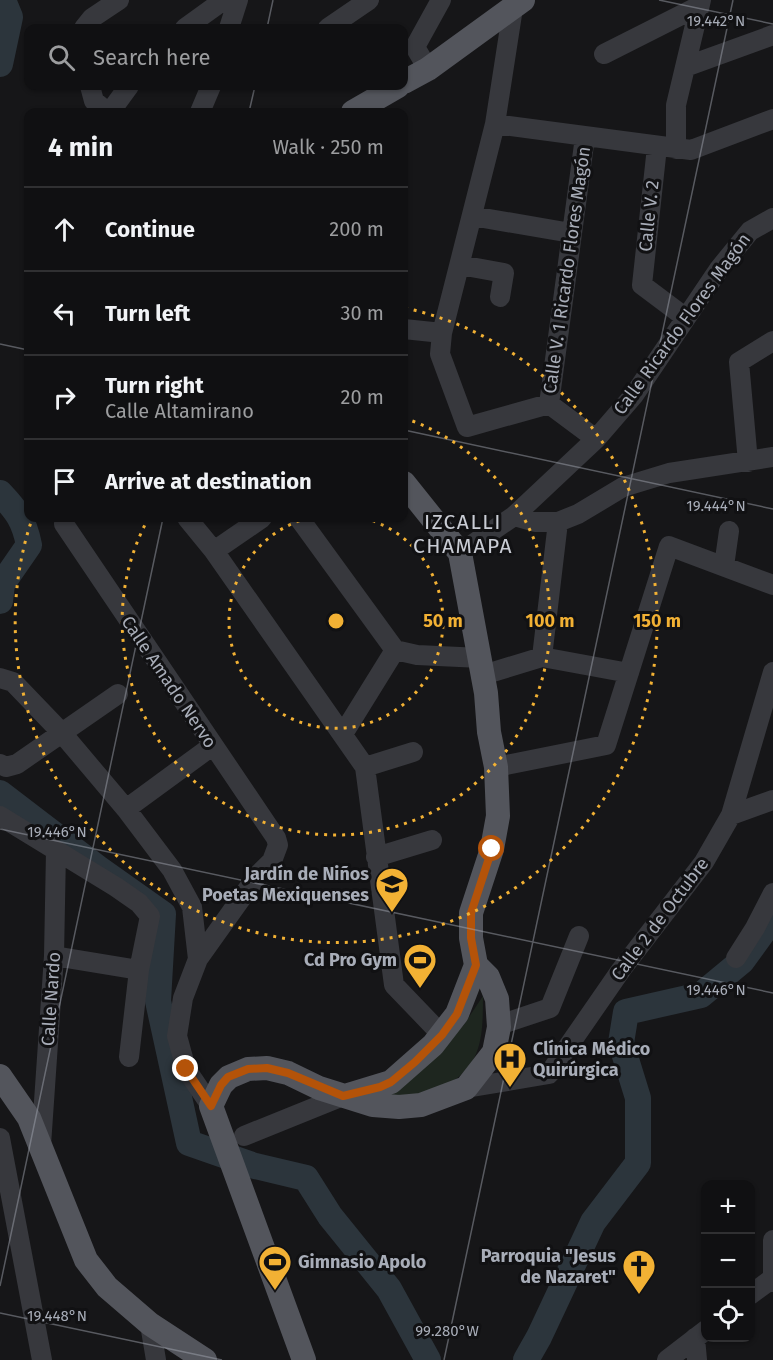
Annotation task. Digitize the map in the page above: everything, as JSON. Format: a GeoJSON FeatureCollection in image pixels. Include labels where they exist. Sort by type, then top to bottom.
{"type":"FeatureCollection","features":[{"type":"Feature","properties":{"kind":"main road"},"geometry":{"type":"LineString","coordinates":[[408,80],[428,69],[518,4]]}},
{"type":"Feature","properties":{"kind":"main road"},"geometry":{"type":"LineString","coordinates":[[361,108],[391,90]]}},
{"type":"Feature","properties":{"kind":"main road"},"geometry":{"type":"LineString","coordinates":[[343,1096],[391,1082],[442,1035],[457,1014],[476,965],[471,938],[471,913],[492,849],[498,816],[496,767],[489,732],[482,666],[460,554],[408,488]]}},
{"type":"Feature","properties":{"kind":"main road"},"geometry":{"type":"LineString","coordinates":[[304,1360],[211,1106],[221,1085],[228,1077],[248,1069],[267,1068],[288,1073],[343,1096],[373,1105],[399,1107],[421,1105],[466,1088],[495,1052],[499,1025],[497,999],[489,977],[476,965]]}},
{"type":"Feature","properties":{"kind":"main road"},"geometry":{"type":"LineString","coordinates":[[0,1076],[29,1118],[87,1260],[107,1287],[150,1324],[205,1360]]}},
{"type":"Feature","properties":{"kind":"street"},"geometry":{"type":"LineString","coordinates":[[87,24],[92,18],[119,0]]}},
{"type":"Feature","properties":{"kind":"street"},"geometry":{"type":"LineString","coordinates":[[191,24],[224,0]]}},
{"type":"Feature","properties":{"kind":"street"},"geometry":{"type":"LineString","coordinates":[[230,24],[238,0]]}},
{"type":"Feature","properties":{"kind":"street"},"geometry":{"type":"LineString","coordinates":[[334,24],[369,0]]}},
{"type":"Feature","properties":{"kind":"street"},"geometry":{"type":"LineString","coordinates":[[428,69],[415,47],[441,0]]}},
{"type":"Feature","properties":{"kind":"street"},"geometry":{"type":"LineString","coordinates":[[604,54],[700,3]]}},
{"type":"Feature","properties":{"kind":"street"},"geometry":{"type":"LineString","coordinates":[[676,149],[676,105],[700,3]]}},
{"type":"Feature","properties":{"kind":"street"},"geometry":{"type":"LineString","coordinates":[[518,4],[495,124],[442,333],[440,354],[467,427],[549,404],[596,439]]}},
{"type":"Feature","properties":{"kind":"street"},"geometry":{"type":"LineString","coordinates":[[685,67],[773,35]]}},
{"type":"Feature","properties":{"kind":"street"},"geometry":{"type":"LineString","coordinates":[[91,90],[94,101],[103,108]]}},
{"type":"Feature","properties":{"kind":"street"},"geometry":{"type":"LineString","coordinates":[[111,108],[126,90]]}},
{"type":"Feature","properties":{"kind":"street"},"geometry":{"type":"LineString","coordinates":[[202,108],[209,90]]}},
{"type":"Feature","properties":{"kind":"street"},"geometry":{"type":"LineString","coordinates":[[495,124],[691,150],[773,119]]}},
{"type":"Feature","properties":{"kind":"street","name":"Calle V. 1 Ricardo Flores Magón"},"geometry":{"type":"LineString","coordinates":[[549,404],[585,137]]}},
{"type":"Feature","properties":{"kind":"street","name":"Calle V. 2"},"geometry":{"type":"LineString","coordinates":[[657,147],[642,285],[686,318]]}},
{"type":"Feature","properties":{"kind":"street"},"geometry":{"type":"LineString","coordinates":[[472,216],[571,233]]}},
{"type":"Feature","properties":{"kind":"street","name":"Calle Ricardo Flores Magón"},"geometry":{"type":"LineString","coordinates":[[460,554],[514,516],[596,439],[634,395],[719,269],[750,231],[773,218]]}},
{"type":"Feature","properties":{"kind":"street"},"geometry":{"type":"LineString","coordinates":[[460,265],[504,273],[500,297]]}},
{"type":"Feature","properties":{"kind":"street"},"geometry":{"type":"LineString","coordinates":[[408,329],[442,333]]}},
{"type":"Feature","properties":{"kind":"street"},"geometry":{"type":"LineString","coordinates":[[748,462],[739,362],[773,341]]}},
{"type":"Feature","properties":{"kind":"street"},"geometry":{"type":"LineString","coordinates":[[514,516],[535,522],[558,522],[578,514],[623,487],[669,473],[773,457]]}},
{"type":"Feature","properties":{"kind":"street"},"geometry":{"type":"LineString","coordinates":[[191,522],[214,551],[365,767],[394,985],[442,1035]]}},
{"type":"Feature","properties":{"kind":"street"},"geometry":{"type":"LineString","coordinates":[[214,551],[256,522]]}},
{"type":"Feature","properties":{"kind":"street"},"geometry":{"type":"LineString","coordinates":[[302,522],[395,650],[482,666],[542,657],[629,673]]}},
{"type":"Feature","properties":{"kind":"street"},"geometry":{"type":"LineString","coordinates":[[542,657],[558,522]]}},
{"type":"Feature","properties":{"kind":"street","name":"Calle Amado Nervo"},"geometry":{"type":"LineString","coordinates":[[64,524],[276,838],[278,845],[272,861],[257,876],[198,959]]}},
{"type":"Feature","properties":{"kind":"street"},"geometry":{"type":"LineString","coordinates":[[724,566],[729,531]]}},
{"type":"Feature","properties":{"kind":"street"},"geometry":{"type":"LineString","coordinates":[[496,767],[606,745],[669,546],[773,585]]}},
{"type":"Feature","properties":{"kind":"street"},"geometry":{"type":"LineString","coordinates":[[343,734],[395,650]]}},
{"type":"Feature","properties":{"kind":"street","name":"Calle 2 de Octubre"},"geometry":{"type":"LineString","coordinates":[[466,1088],[549,1074],[621,970],[704,862],[730,815],[773,672]]}},
{"type":"Feature","properties":{"kind":"street"},"geometry":{"type":"LineString","coordinates":[[6,680],[61,732],[126,809],[172,870],[192,907],[198,959],[183,998],[177,1036],[186,1069],[211,1106]]}},
{"type":"Feature","properties":{"kind":"street"},"geometry":{"type":"LineString","coordinates":[[8,764],[118,694]]}},
{"type":"Feature","properties":{"kind":"street"},"geometry":{"type":"LineString","coordinates":[[126,809],[212,746]]}},
{"type":"Feature","properties":{"kind":"street"},"geometry":{"type":"LineString","coordinates":[[365,767],[413,752]]}},
{"type":"Feature","properties":{"kind":"street"},"geometry":{"type":"LineString","coordinates":[[730,815],[773,800]]}},
{"type":"Feature","properties":{"kind":"street"},"geometry":{"type":"LineString","coordinates":[[0,816],[139,903],[150,916],[139,970],[129,1057]]}},
{"type":"Feature","properties":{"kind":"street"},"geometry":{"type":"LineString","coordinates":[[376,857],[432,840]]}},
{"type":"Feature","properties":{"kind":"street","name":"Calle Nardo"},"geometry":{"type":"LineString","coordinates":[[41,1147],[54,956],[56,851]]}},
{"type":"Feature","properties":{"kind":"street"},"geometry":{"type":"LineString","coordinates":[[736,958],[773,893]]}},
{"type":"Feature","properties":{"kind":"street"},"geometry":{"type":"LineString","coordinates":[[499,1025],[550,1008],[579,936]]}},
{"type":"Feature","properties":{"kind":"street"},"geometry":{"type":"LineString","coordinates":[[54,956],[139,970]]}},
{"type":"Feature","properties":{"kind":"street"},"geometry":{"type":"LineString","coordinates":[[244,1136],[343,1096]]}},
{"type":"Feature","properties":{"kind":"street"},"geometry":{"type":"LineString","coordinates":[[0,1138],[6,1200],[42,1360]]}},
{"type":"Feature","properties":{"kind":"street"},"geometry":{"type":"LineString","coordinates":[[755,1292],[773,1279],[773,1239]]}},
{"type":"Feature","properties":{"kind":"street"},"geometry":{"type":"LineString","coordinates":[[150,1324],[156,1360]]}},
{"type":"Feature","properties":{"kind":"street"},"geometry":{"type":"LineString","coordinates":[[667,1360],[700,1334]]}},
{"type":"Feature","properties":{"kind":"street"},"geometry":{"type":"LineString","coordinates":[[697,1360],[700,1334]]}},
{"type":"Feature","properties":{"kind":"shaded area"},"geometry":{"type":"Polygon","coordinates":[[[483,996],[482,1026],[477,1052],[472,1063],[464,1072],[453,1081],[416,1098],[370,1096],[449,1039],[463,1026],[483,996]]]}},
{"type":"Feature","properties":{"kind":"waterway"},"geometry":{"type":"LineString","coordinates":[[0,64],[10,17],[3,0]]}},
{"type":"Feature","properties":{"kind":"waterway"},"geometry":{"type":"LineString","coordinates":[[0,493],[19,516],[29,545],[2,584],[0,601]]}},
{"type":"Feature","properties":{"kind":"waterway"},"geometry":{"type":"LineString","coordinates":[[0,793],[98,868],[163,914],[158,1001],[189,1143],[255,1166],[306,1178],[330,1216],[389,1289],[428,1360]]}},
{"type":"Feature","properties":{"kind":"waterway"},"geometry":{"type":"LineString","coordinates":[[526,1360],[593,1222],[638,1163],[638,1098],[621,1043],[626,1012],[701,995],[742,961],[773,918]]}},
{"type":"Feature","properties":{"kind":"place","name":"Jardín de Niños Poetas Mexiquenses"},"geometry":{"type":"Point","coordinates":[392,913]}},
{"type":"Feature","properties":{"kind":"place","name":"Cd Pro Gym"},"geometry":{"type":"Point","coordinates":[420,989]}},
{"type":"Feature","properties":{"kind":"place","name":"Clínica Médico Quirúrgica"},"geometry":{"type":"Point","coordinates":[510,1088]}},
{"type":"Feature","properties":{"kind":"place","name":"Gimnasio Apolo"},"geometry":{"type":"Point","coordinates":[275,1291]}},
{"type":"Feature","properties":{"kind":"place","name":"Parroquia \"Jesus de Nazaret\""},"geometry":{"type":"Point","coordinates":[639,1295]}},
{"type":"Feature","properties":{"kind":"district","name":"IZCALLI CHAMAPA"},"geometry":{"type":"Point","coordinates":[463,534]}},
{"type":"Feature","properties":{"kind":"route"},"geometry":{"type":"LineString","coordinates":[[186,1069],[211,1106],[221,1085],[228,1077],[248,1069],[267,1068],[288,1073],[319,1088],[343,1096],[391,1082],[433,1045],[457,1014],[476,965],[471,938],[471,913],[492,849]]}}]}
